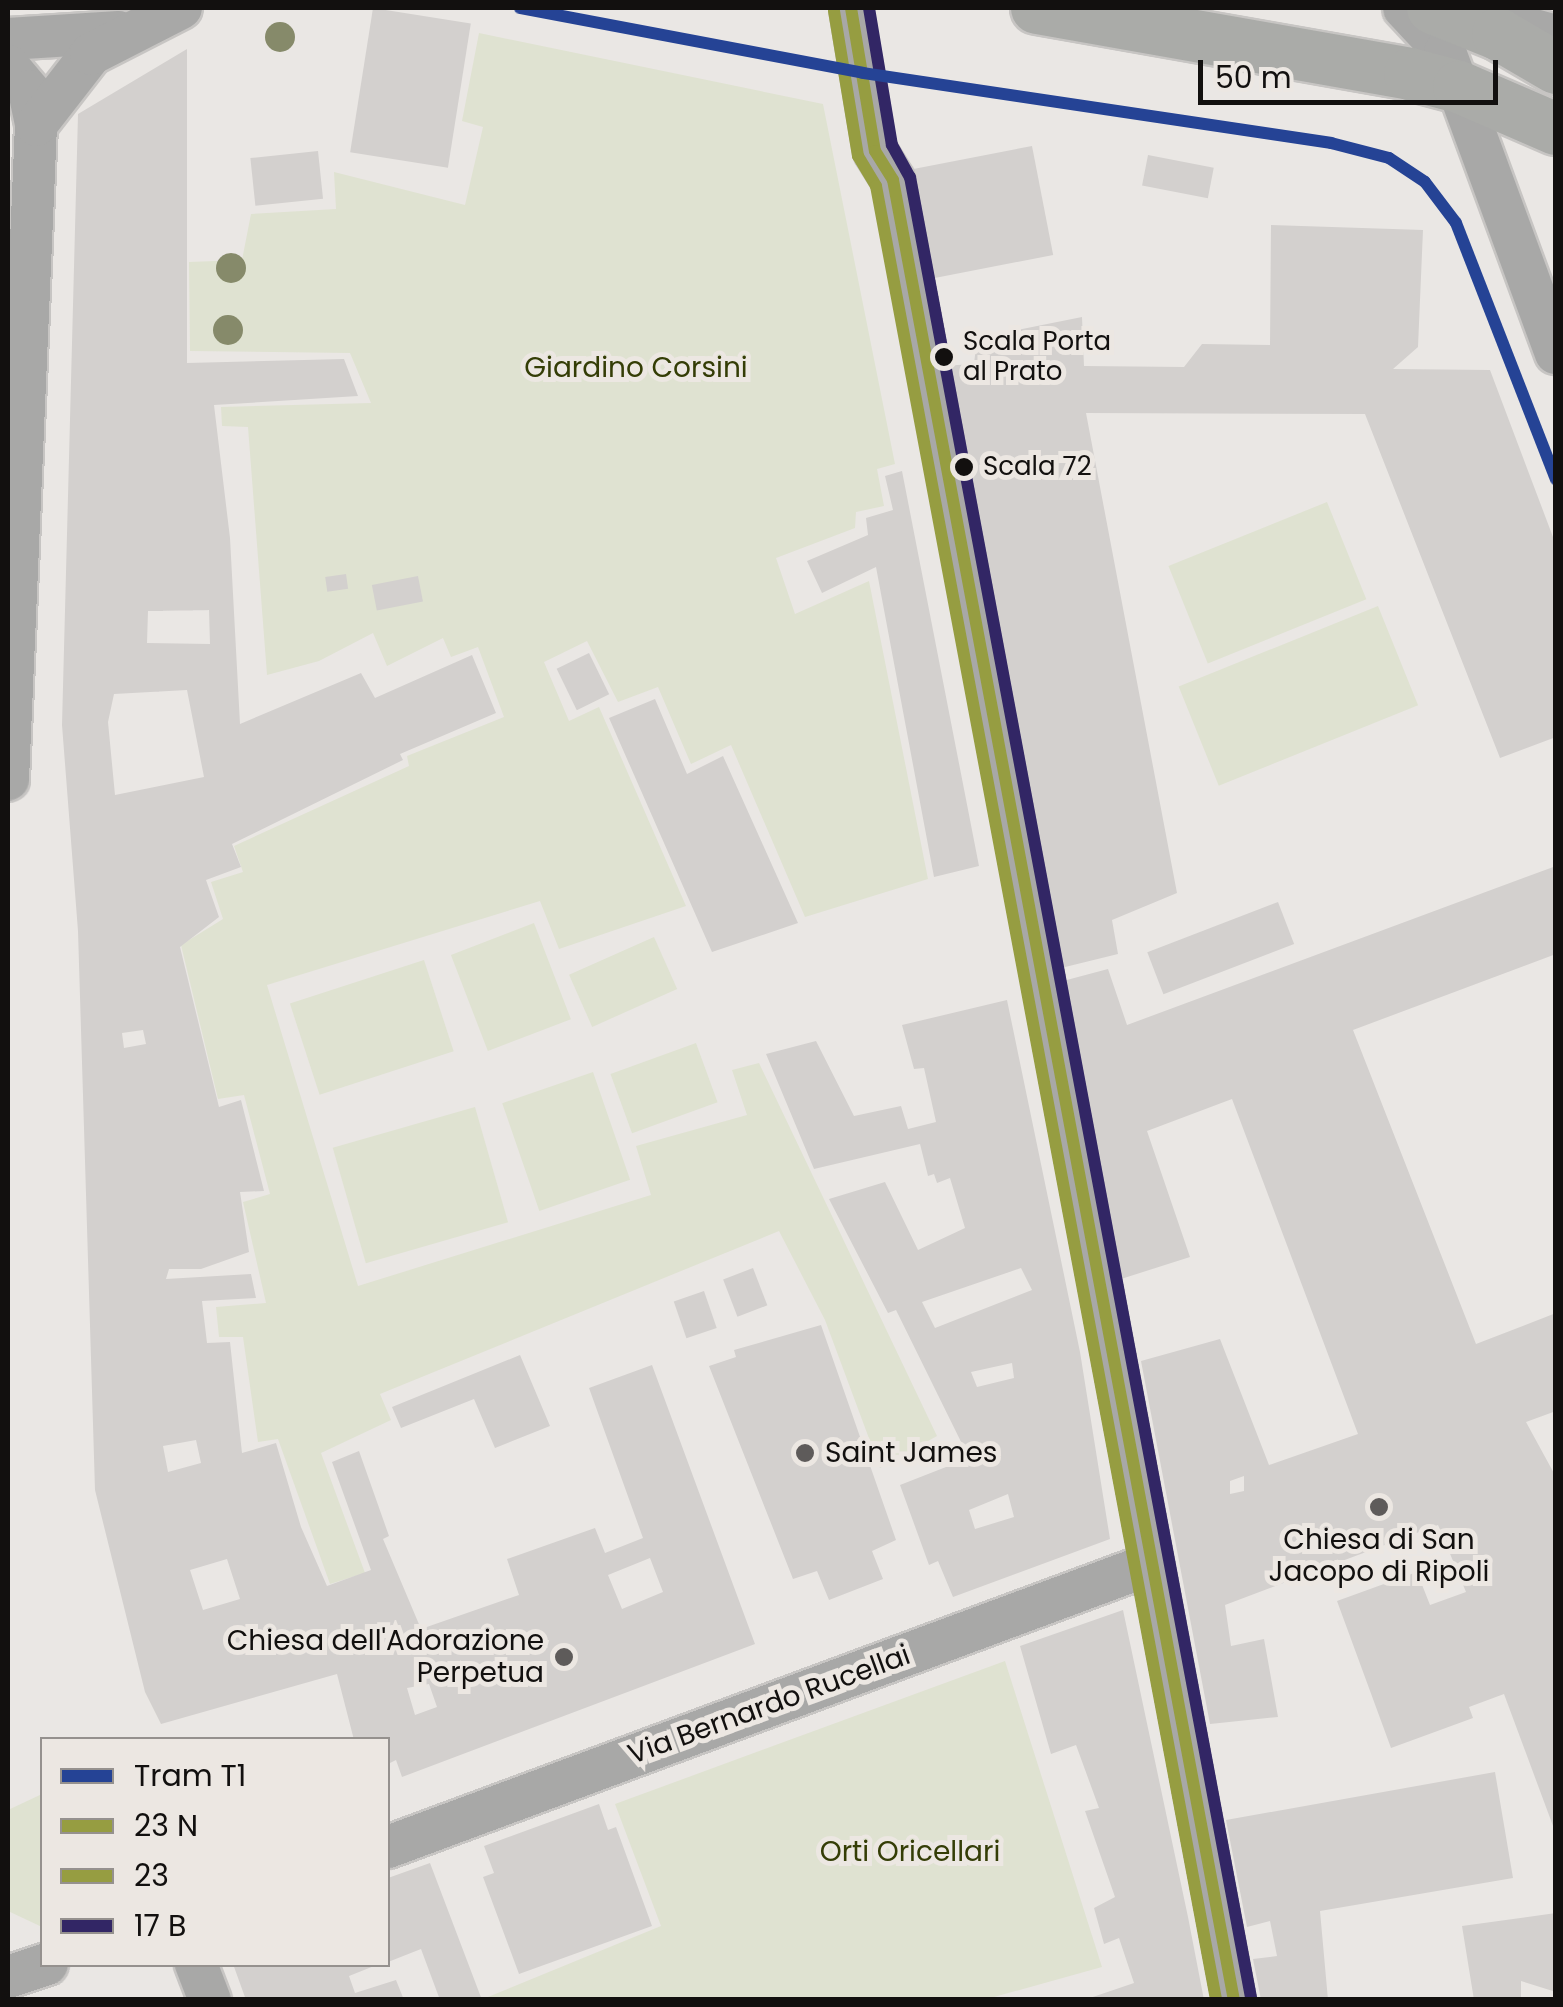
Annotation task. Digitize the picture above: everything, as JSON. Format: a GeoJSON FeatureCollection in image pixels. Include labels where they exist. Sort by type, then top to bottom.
{"type":"FeatureCollection","features":[{"type":"Feature","properties":{"kind":"main road"},"geometry":{"type":"LineString","coordinates":[[1037,8],[1459,86],[1556,129]]}},
{"type":"Feature","properties":{"kind":"main road"},"geometry":{"type":"LineString","coordinates":[[1435,8],[1498,34],[1556,68]]}},
{"type":"Feature","properties":{"kind":"street"},"geometry":{"type":"LineString","coordinates":[[36,125],[74,70],[130,30],[181,8]]}},
{"type":"Feature","properties":{"kind":"street"},"geometry":{"type":"LineString","coordinates":[[852,8],[876,151],[894,180],[1094,1228],[1098,1296],[1234,2000]]}},
{"type":"Feature","properties":{"kind":"street"},"geometry":{"type":"LineString","coordinates":[[1404,8],[1435,35],[1459,86],[1556,353]]}},
{"type":"Feature","properties":{"kind":"street"},"geometry":{"type":"LineString","coordinates":[[1435,8],[1556,36]]}},
{"type":"Feature","properties":{"kind":"street"},"geometry":{"type":"LineString","coordinates":[[8,39],[130,30]]}},
{"type":"Feature","properties":{"kind":"street"},"geometry":{"type":"LineString","coordinates":[[8,66],[29,91],[36,125],[14,556],[8,779]]}},
{"type":"Feature","properties":{"kind":"street","name":"Via Bernardo Rucellai"},"geometry":{"type":"LineString","coordinates":[[390,1845],[1151,1564]]}},
{"type":"Feature","properties":{"kind":"street"},"geometry":{"type":"LineString","coordinates":[[8,1977],[40,1966]]}},
{"type":"Feature","properties":{"kind":"street"},"geometry":{"type":"LineString","coordinates":[[197,1967],[210,2000]]}},
{"type":"Feature","properties":{"kind":"green space","name":"Giardino Corsini"},"geometry":{"type":"Polygon","coordinates":[[[479,33],[823,104],[895,464],[877,469],[884,506],[856,512],[855,528],[776,558],[795,614],[869,581],[928,879],[805,917],[731,745],[691,764],[658,687],[618,702],[587,641],[544,662],[569,721],[599,707],[686,906],[559,949],[540,901],[267,985],[358,1286],[651,1195],[636,1146],[747,1115],[732,1070],[759,1063],[937,1436],[880,1468],[825,1320],[779,1231],[380,1394],[391,1420],[321,1453],[365,1573],[330,1584],[278,1439],[258,1442],[243,1337],[219,1337],[216,1307],[266,1303],[243,1202],[270,1194],[244,1095],[218,1099],[181,945],[223,919],[211,882],[243,872],[234,846],[409,766],[407,756],[504,717],[478,647],[451,657],[443,638],[387,666],[373,633],[319,661],[267,675],[248,427],[222,426],[221,407],[371,403],[350,353],[190,351],[189,262],[242,260],[251,214],[336,209],[334,172],[465,205],[483,127],[462,121],[479,33]]]}},
{"type":"Feature","properties":{"kind":"green space"},"geometry":{"type":"Polygon","coordinates":[[[1327,502],[1366,599],[1208,663],[1168,566],[1327,502]]]}},
{"type":"Feature","properties":{"kind":"green space"},"geometry":{"type":"Polygon","coordinates":[[[1378,606],[1418,705],[1219,786],[1179,687],[1378,606]]]}},
{"type":"Feature","properties":{"kind":"green space"},"geometry":{"type":"Polygon","coordinates":[[[534,923],[571,1019],[488,1051],[451,955],[534,923]]]}},
{"type":"Feature","properties":{"kind":"green space"},"geometry":{"type":"Polygon","coordinates":[[[654,937],[677,989],[592,1027],[569,975],[654,937]]]}},
{"type":"Feature","properties":{"kind":"green space"},"geometry":{"type":"Polygon","coordinates":[[[424,960],[454,1051],[320,1095],[290,1004],[424,960]]]}},
{"type":"Feature","properties":{"kind":"green space"},"geometry":{"type":"Polygon","coordinates":[[[696,1043],[718,1102],[632,1133],[610,1074],[696,1043]]]}},
{"type":"Feature","properties":{"kind":"green space"},"geometry":{"type":"Polygon","coordinates":[[[593,1072],[630,1180],[539,1211],[502,1103],[593,1072]]]}},
{"type":"Feature","properties":{"kind":"green space"},"geometry":{"type":"Polygon","coordinates":[[[475,1107],[508,1222],[366,1263],[333,1148],[475,1107]]]}},
{"type":"Feature","properties":{"kind":"green space","name":"Orti Oricellari"},"geometry":{"type":"Polygon","coordinates":[[[1005,1661],[1102,1967],[987,1999],[483,1999],[661,1926],[615,1804],[1005,1661]]]}},
{"type":"Feature","properties":{"kind":"green space"},"geometry":{"type":"Polygon","coordinates":[[[40,1795],[40,1926],[8,1911],[8,1810],[40,1795]]]}},
{"type":"Feature","properties":{"kind":"building"},"geometry":{"type":"Polygon","coordinates":[[[373,8],[471,23],[448,168],[350,152],[373,8]]]}},
{"type":"Feature","properties":{"kind":"building"},"geometry":{"type":"Polygon","coordinates":[[[187,49],[187,363],[344,359],[358,396],[214,405],[230,538],[240,724],[361,673],[375,698],[472,655],[496,713],[400,754],[403,760],[232,844],[241,867],[206,880],[219,917],[180,947],[219,1107],[241,1100],[264,1191],[240,1192],[249,1252],[201,1269],[169,1269],[166,1279],[251,1274],[256,1298],[202,1301],[207,1343],[230,1342],[242,1453],[276,1443],[301,1527],[327,1586],[371,1570],[332,1462],[359,1451],[389,1536],[383,1539],[421,1629],[519,1595],[507,1559],[595,1528],[605,1553],[643,1538],[589,1388],[652,1365],[755,1644],[402,1777],[396,1760],[390,1763],[390,1737],[353,1737],[337,1674],[161,1724],[145,1692],[95,1490],[78,931],[62,725],[78,114],[187,49]],[[209,610],[148,611],[147,643],[210,644],[209,610]],[[187,690],[114,694],[108,722],[115,795],[204,777],[187,690]],[[143,1030],[122,1033],[124,1048],[146,1044],[143,1030]],[[196,1440],[163,1446],[168,1472],[201,1463],[196,1440]],[[650,1558],[608,1575],[622,1609],[663,1592],[650,1558]],[[227,1559],[190,1570],[203,1610],[240,1599],[227,1559]],[[429,1684],[407,1688],[415,1715],[437,1707],[429,1684]]]}},
{"type":"Feature","properties":{"kind":"building"},"geometry":{"type":"Polygon","coordinates":[[[1032,146],[1053,255],[933,278],[912,169],[1032,146]]]}},
{"type":"Feature","properties":{"kind":"building"},"geometry":{"type":"Polygon","coordinates":[[[318,151],[323,199],[255,206],[250,158],[318,151]]]}},
{"type":"Feature","properties":{"kind":"building"},"geometry":{"type":"Polygon","coordinates":[[[1148,155],[1214,168],[1208,198],[1142,185],[1148,155]]]}},
{"type":"Feature","properties":{"kind":"building"},"geometry":{"type":"Polygon","coordinates":[[[1271,225],[1423,230],[1418,347],[1393,369],[1490,370],[1556,545],[1556,737],[1500,758],[1365,414],[1086,413],[1177,893],[1112,920],[1118,954],[1061,968],[941,366],[974,364],[977,338],[1082,317],[1084,366],[1184,367],[1202,344],[1270,345],[1271,225]]]}},
{"type":"Feature","properties":{"kind":"building"},"geometry":{"type":"Polygon","coordinates":[[[902,471],[979,866],[934,877],[876,567],[822,593],[807,561],[868,535],[866,518],[893,510],[885,476],[902,471]]]}},
{"type":"Feature","properties":{"kind":"building"},"geometry":{"type":"Polygon","coordinates":[[[346,574],[348,589],[327,592],[325,577],[346,574]]]}},
{"type":"Feature","properties":{"kind":"building"},"geometry":{"type":"Polygon","coordinates":[[[418,576],[423,602],[377,610],[372,585],[418,576]]]}},
{"type":"Feature","properties":{"kind":"building"},"geometry":{"type":"Polygon","coordinates":[[[589,653],[609,694],[577,710],[557,669],[589,653]]]}},
{"type":"Feature","properties":{"kind":"building"},"geometry":{"type":"Polygon","coordinates":[[[655,699],[687,774],[723,756],[798,923],[712,952],[609,718],[655,699]]]}},
{"type":"Feature","properties":{"kind":"building"},"geometry":{"type":"Polygon","coordinates":[[[1556,866],[1556,954],[1353,1030],[1476,1344],[1556,1313],[1556,1411],[1526,1422],[1556,1477],[1556,1834],[1504,1694],[1469,1707],[1473,1718],[1391,1748],[1337,1601],[1417,1572],[1430,1605],[1466,1592],[1438,1525],[1225,1605],[1231,1646],[1264,1639],[1278,1717],[1210,1724],[1141,1361],[1220,1339],[1269,1465],[1358,1434],[1232,1099],[1147,1131],[1190,1257],[1121,1279],[1063,981],[1108,969],[1127,1025],[1556,866]],[[1244,1476],[1230,1481],[1230,1494],[1244,1491],[1244,1476]]]}},
{"type":"Feature","properties":{"kind":"building"},"geometry":{"type":"Polygon","coordinates":[[[1278,902],[1294,944],[1163,994],[1147,952],[1278,902]]]}},
{"type":"Feature","properties":{"kind":"building"},"geometry":{"type":"Polygon","coordinates":[[[1007,1000],[1080,1352],[1110,1539],[953,1597],[938,1561],[929,1565],[900,1485],[969,1458],[896,1310],[888,1313],[829,1199],[885,1182],[918,1250],[965,1228],[950,1178],[937,1183],[934,1174],[928,1176],[920,1144],[814,1169],[766,1054],[816,1041],[854,1116],[901,1106],[908,1129],[936,1122],[924,1068],[914,1069],[902,1025],[1007,1000]],[[1021,1268],[922,1302],[935,1328],[1032,1290],[1021,1268]],[[1012,1363],[971,1372],[977,1387],[1014,1378],[1012,1363]],[[1008,1494],[969,1510],[975,1529],[1014,1517],[1008,1494]]]}},
{"type":"Feature","properties":{"kind":"building"},"geometry":{"type":"Polygon","coordinates":[[[753,1268],[767,1305],[737,1317],[723,1279],[753,1268]]]}},
{"type":"Feature","properties":{"kind":"building"},"geometry":{"type":"Polygon","coordinates":[[[704,1291],[717,1328],[686,1338],[674,1301],[704,1291]]]}},
{"type":"Feature","properties":{"kind":"building","name":"Saint James"},"geometry":{"type":"Polygon","coordinates":[[[821,1325],[896,1540],[872,1551],[883,1579],[829,1600],[817,1571],[793,1579],[709,1366],[736,1357],[734,1350],[821,1325]]]}},
{"type":"Feature","properties":{"kind":"building"},"geometry":{"type":"Polygon","coordinates":[[[520,1355],[550,1426],[495,1448],[474,1399],[401,1428],[392,1407],[520,1355]]]}},
{"type":"Feature","properties":{"kind":"building"},"geometry":{"type":"Polygon","coordinates":[[[1123,1610],[1204,2000],[1084,2000],[1134,1983],[1119,1938],[1104,1944],[1094,1908],[1115,1897],[1085,1811],[1099,1808],[1076,1745],[1051,1754],[1020,1646],[1123,1610]]]}},
{"type":"Feature","properties":{"kind":"building"},"geometry":{"type":"Polygon","coordinates":[[[1495,1772],[1513,1878],[1320,1911],[1328,2000],[1261,2000],[1253,1959],[1277,1956],[1270,1921],[1247,1927],[1226,1820],[1495,1772]]]}},
{"type":"Feature","properties":{"kind":"building"},"geometry":{"type":"Polygon","coordinates":[[[599,1804],[608,1830],[616,1827],[652,1926],[519,1974],[483,1877],[494,1873],[484,1846],[599,1804]]]}},
{"type":"Feature","properties":{"kind":"building"},"geometry":{"type":"Polygon","coordinates":[[[430,1863],[482,2000],[440,2000],[421,1949],[390,1961],[390,1877],[430,1863]]]}},
{"type":"Feature","properties":{"kind":"building"},"geometry":{"type":"Polygon","coordinates":[[[1556,1913],[1556,1992],[1521,1981],[1521,2000],[1474,2000],[1462,1926],[1556,1913]]]}},
{"type":"Feature","properties":{"kind":"building"},"geometry":{"type":"Polygon","coordinates":[[[234,1967],[372,1967],[349,1976],[355,1993],[396,1980],[404,2000],[246,2000],[234,1967]]]}},
{"type":"Feature","properties":{"kind":"tram line","name":"T1"},"geometry":{"type":"LineString","coordinates":[[520,8],[863,73],[1331,143],[1389,158],[1425,182],[1456,223],[1556,479]]}},
{"type":"Feature","properties":{"kind":"transit line"},"geometry":{"type":"LineString","coordinates":[[851,8],[875,151],[893,180],[1234,2000]]}},
{"type":"Feature","properties":{"kind":"transit line"},"geometry":{"type":"LineString","coordinates":[[869,8],[892,145],[910,177],[1251,1997]]}},
{"type":"Feature","properties":{"kind":"transit line","name":"23"},"geometry":{"type":"LineString","coordinates":[[834,11],[858,156],[876,186],[1216,2000]]}},
{"type":"Feature","properties":{"kind":"place","name":"Scala Porta al Prato"},"geometry":{"type":"Point","coordinates":[944,357]}},
{"type":"Feature","properties":{"kind":"place","name":"Scala 72"},"geometry":{"type":"Point","coordinates":[964,467]}},
{"type":"Feature","properties":{"kind":"place","name":"Saint James"},"geometry":{"type":"Point","coordinates":[805,1453]}},
{"type":"Feature","properties":{"kind":"place","name":"Chiesa di San Jacopo di Ripoli"},"geometry":{"type":"Point","coordinates":[1379,1507]}},
{"type":"Feature","properties":{"kind":"place","name":"Chiesa dell'Adorazione Perpetua"},"geometry":{"type":"Point","coordinates":[564,1657]}}]}
